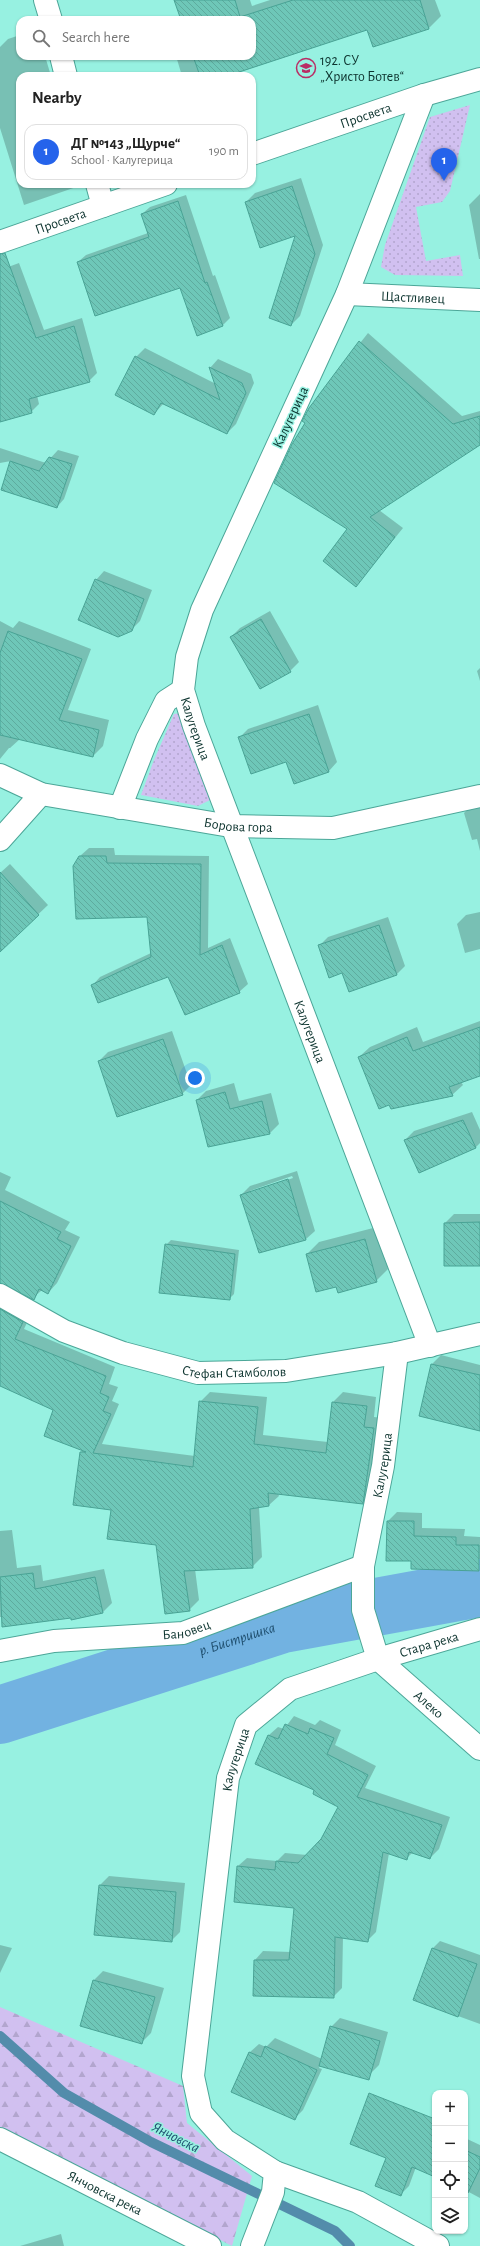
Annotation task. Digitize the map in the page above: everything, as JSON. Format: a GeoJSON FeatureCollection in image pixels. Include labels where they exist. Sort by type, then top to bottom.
{"type":"FeatureCollection","features":[{"type":"Feature","properties":{"kind":"street"},"geometry":{"type":"LineString","coordinates":[[45,0],[49,16]]}},
{"type":"Feature","properties":{"kind":"street"},"geometry":{"type":"LineString","coordinates":[[62,60],[65,72]]}},
{"type":"Feature","properties":{"kind":"street","name":"Просвета"},"geometry":{"type":"LineString","coordinates":[[256,153],[424,95],[480,78]]}},
{"type":"Feature","properties":{"kind":"street","name":"Калугерица"},"geometry":{"type":"LineString","coordinates":[[424,95],[347,294],[202,610],[187,657],[183,690],[194,726],[230,826],[430,1346]]}},
{"type":"Feature","properties":{"kind":"street"},"geometry":{"type":"LineString","coordinates":[[97,188],[103,206]]}},
{"type":"Feature","properties":{"kind":"street","name":"Просвета"},"geometry":{"type":"LineString","coordinates":[[0,242],[155,188]]}},
{"type":"Feature","properties":{"kind":"street","name":"Щастливец"},"geometry":{"type":"LineString","coordinates":[[347,294],[480,300]]}},
{"type":"Feature","properties":{"kind":"street"},"geometry":{"type":"LineString","coordinates":[[120,808],[147,739],[166,702],[183,690]]}},
{"type":"Feature","properties":{"kind":"street","name":"Борова гора"},"geometry":{"type":"LineString","coordinates":[[0,775],[41,794],[230,826],[333,828],[480,796]]}},
{"type":"Feature","properties":{"kind":"street"},"geometry":{"type":"LineString","coordinates":[[0,840],[41,794]]}},
{"type":"Feature","properties":{"kind":"street","name":"Стефан Стамболов"},"geometry":{"type":"LineString","coordinates":[[0,1295],[64,1331],[123,1353],[198,1373],[286,1370],[397,1353],[480,1334]]}},
{"type":"Feature","properties":{"kind":"street","name":"Калугерица"},"geometry":{"type":"LineString","coordinates":[[274,2182],[225,2140],[200,2113],[193,2076],[228,1778],[246,1725],[290,1689],[378,1659],[363,1610],[362,1568],[383,1466],[397,1353]]}},
{"type":"Feature","properties":{"kind":"street","name":"Бановец"},"geometry":{"type":"LineString","coordinates":[[0,1651],[54,1642],[183,1633],[362,1568]]}},
{"type":"Feature","properties":{"kind":"street","name":"Стара река"},"geometry":{"type":"LineString","coordinates":[[378,1659],[480,1629]]}},
{"type":"Feature","properties":{"kind":"street","name":"Алеко"},"geometry":{"type":"LineString","coordinates":[[378,1659],[480,1749]]}},
{"type":"Feature","properties":{"kind":"street","name":"Янчовска река"},"geometry":{"type":"LineString","coordinates":[[0,2139],[210,2246]]}},
{"type":"Feature","properties":{"kind":"street"},"geometry":{"type":"LineString","coordinates":[[252,2246],[274,2182],[358,2202],[438,2246]]}},
{"type":"Feature","properties":{"kind":"green space"},"geometry":{"type":"Polygon","coordinates":[[[470,105],[450,191],[442,202],[416,207],[426,261],[460,255],[463,276],[395,275],[381,267],[385,245],[430,117],[470,105]]]}},
{"type":"Feature","properties":{"kind":"green space"},"geometry":{"type":"Polygon","coordinates":[[[180,713],[209,794],[210,800],[198,806],[141,795],[174,714],[180,713]]]}},
{"type":"Feature","properties":{"kind":"green space"},"geometry":{"type":"Polygon","coordinates":[[[0,2007],[183,2086],[187,2123],[252,2176],[232,2246],[0,2127],[0,2007]]]}},
{"type":"Feature","properties":{"kind":"building"},"geometry":{"type":"Polygon","coordinates":[[[174,0],[235,0],[240,16],[180,16],[174,0]]]}},
{"type":"Feature","properties":{"kind":"building"},"geometry":{"type":"Polygon","coordinates":[[[293,0],[420,0],[429,29],[373,47],[367,30],[239,72],[199,72],[194,60],[256,60],[256,16],[243,16],[293,0]]]}},
{"type":"Feature","properties":{"kind":"building"},"geometry":{"type":"Polygon","coordinates":[[[292,186],[315,254],[291,326],[269,318],[295,236],[260,248],[245,202],[292,186]]]}},
{"type":"Feature","properties":{"kind":"building"},"geometry":{"type":"Polygon","coordinates":[[[178,201],[205,283],[207,282],[223,326],[197,336],[180,288],[95,316],[77,262],[149,237],[141,214],[178,201]]]}},
{"type":"Feature","properties":{"kind":"building"},"geometry":{"type":"Polygon","coordinates":[[[5,253],[36,338],[74,326],[90,382],[29,399],[32,413],[0,422],[0,254],[5,253]]]}},
{"type":"Feature","properties":{"kind":"building"},"geometry":{"type":"Polygon","coordinates":[[[359,341],[453,424],[480,416],[480,445],[370,517],[395,537],[356,587],[323,561],[347,529],[274,483],[292,444],[305,423],[302,421],[309,408],[359,341]]]}},
{"type":"Feature","properties":{"kind":"building"},"geometry":{"type":"Polygon","coordinates":[[[135,356],[220,400],[209,367],[242,383],[246,393],[227,434],[161,403],[154,415],[115,395],[135,356]]]}},
{"type":"Feature","properties":{"kind":"building"},"geometry":{"type":"Polygon","coordinates":[[[49,457],[72,464],[57,508],[1,490],[10,461],[39,471],[49,457]]]}},
{"type":"Feature","properties":{"kind":"building"},"geometry":{"type":"Polygon","coordinates":[[[95,579],[144,599],[132,631],[118,637],[78,620],[95,579]]]}},
{"type":"Feature","properties":{"kind":"building"},"geometry":{"type":"Polygon","coordinates":[[[261,619],[291,672],[260,689],[230,637],[261,619]]]}},
{"type":"Feature","properties":{"kind":"building"},"geometry":{"type":"Polygon","coordinates":[[[8,631],[82,659],[59,720],[99,730],[93,757],[0,735],[0,653],[8,631]]]}},
{"type":"Feature","properties":{"kind":"building"},"geometry":{"type":"Polygon","coordinates":[[[309,714],[329,772],[294,784],[286,762],[251,774],[238,737],[309,714]]]}},
{"type":"Feature","properties":{"kind":"building"},"geometry":{"type":"Polygon","coordinates":[[[79,856],[106,856],[107,863],[201,864],[200,955],[222,945],[240,993],[185,1015],[168,977],[98,1003],[91,985],[151,957],[147,917],[76,919],[73,866],[79,856]]]}},
{"type":"Feature","properties":{"kind":"building"},"geometry":{"type":"Polygon","coordinates":[[[0,872],[39,915],[0,952],[0,872]]]}},
{"type":"Feature","properties":{"kind":"building"},"geometry":{"type":"Polygon","coordinates":[[[379,925],[397,975],[349,992],[342,973],[329,978],[318,945],[379,925]]]}},
{"type":"Feature","properties":{"kind":"building"},"geometry":{"type":"Polygon","coordinates":[[[480,1027],[480,1076],[449,1087],[453,1096],[391,1109],[389,1105],[379,1109],[358,1057],[407,1037],[413,1051],[480,1027]]]}},
{"type":"Feature","properties":{"kind":"building"},"geometry":{"type":"Polygon","coordinates":[[[163,1039],[183,1095],[117,1117],[98,1061],[163,1039]]]}},
{"type":"Feature","properties":{"kind":"building"},"geometry":{"type":"Polygon","coordinates":[[[225,1092],[230,1109],[262,1101],[270,1134],[208,1147],[196,1100],[225,1092]]]}},
{"type":"Feature","properties":{"kind":"building"},"geometry":{"type":"Polygon","coordinates":[[[463,1120],[476,1148],[419,1173],[404,1140],[463,1120]]]}},
{"type":"Feature","properties":{"kind":"building"},"geometry":{"type":"Polygon","coordinates":[[[288,1179],[306,1240],[259,1253],[240,1195],[288,1179]]]}},
{"type":"Feature","properties":{"kind":"building"},"geometry":{"type":"Polygon","coordinates":[[[0,1201],[61,1232],[57,1239],[71,1246],[48,1294],[39,1289],[34,1300],[0,1283],[0,1201]]]}},
{"type":"Feature","properties":{"kind":"building"},"geometry":{"type":"Polygon","coordinates":[[[480,1222],[480,1266],[444,1266],[444,1223],[480,1222]]]}},
{"type":"Feature","properties":{"kind":"building"},"geometry":{"type":"Polygon","coordinates":[[[365,1239],[377,1282],[338,1293],[336,1287],[316,1292],[306,1254],[365,1239]]]}},
{"type":"Feature","properties":{"kind":"building"},"geometry":{"type":"Polygon","coordinates":[[[165,1244],[235,1254],[230,1300],[159,1293],[165,1244]]]}},
{"type":"Feature","properties":{"kind":"building"},"geometry":{"type":"Polygon","coordinates":[[[0,1309],[23,1322],[15,1339],[106,1376],[100,1393],[109,1397],[103,1411],[111,1414],[93,1453],[193,1467],[199,1401],[258,1407],[254,1444],[326,1453],[332,1402],[367,1406],[364,1427],[374,1428],[363,1504],[268,1493],[269,1506],[250,1509],[253,1568],[184,1571],[190,1611],[165,1614],[156,1545],[107,1539],[111,1510],[73,1505],[80,1452],[86,1452],[44,1436],[53,1410],[0,1386],[0,1309]]]}},
{"type":"Feature","properties":{"kind":"building"},"geometry":{"type":"Polygon","coordinates":[[[431,1364],[480,1375],[480,1431],[419,1416],[431,1364]]]}},
{"type":"Feature","properties":{"kind":"building"},"geometry":{"type":"Polygon","coordinates":[[[387,1521],[414,1521],[414,1536],[456,1537],[456,1545],[479,1545],[479,1571],[411,1569],[411,1561],[386,1561],[387,1521]]]}},
{"type":"Feature","properties":{"kind":"building"},"geometry":{"type":"Polygon","coordinates":[[[33,1573],[35,1589],[95,1577],[103,1613],[71,1620],[71,1618],[2,1627],[0,1577],[33,1573]]]}},
{"type":"Feature","properties":{"kind":"building"},"geometry":{"type":"Polygon","coordinates":[[[285,1724],[308,1734],[310,1728],[334,1738],[327,1754],[368,1775],[357,1797],[442,1825],[430,1859],[409,1852],[407,1860],[383,1852],[368,1942],[335,1937],[334,1998],[253,1996],[254,1960],[289,1960],[294,1908],[234,1902],[237,1866],[275,1870],[276,1861],[298,1863],[321,1839],[338,1807],[313,1794],[314,1790],[255,1764],[268,1735],[278,1739],[285,1724]]]}},
{"type":"Feature","properties":{"kind":"building"},"geometry":{"type":"Polygon","coordinates":[[[99,1885],[176,1892],[172,1942],[94,1935],[99,1885]]]}},
{"type":"Feature","properties":{"kind":"building"},"geometry":{"type":"Polygon","coordinates":[[[432,1948],[477,1964],[458,2017],[413,2000],[432,1948]]]}},
{"type":"Feature","properties":{"kind":"building"},"geometry":{"type":"Polygon","coordinates":[[[93,1980],[155,1997],[142,2044],[80,2026],[93,1980]]]}},
{"type":"Feature","properties":{"kind":"building"},"geometry":{"type":"Polygon","coordinates":[[[330,2026],[380,2041],[369,2080],[319,2066],[330,2026]]]}},
{"type":"Feature","properties":{"kind":"building"},"geometry":{"type":"Polygon","coordinates":[[[265,2046],[317,2070],[295,2120],[231,2092],[249,2052],[261,2057],[265,2046]]]}},
{"type":"Feature","properties":{"kind":"building"},"geometry":{"type":"Polygon","coordinates":[[[369,2093],[432,2118],[432,2176],[412,2167],[401,2196],[375,2186],[386,2158],[350,2144],[369,2093]]]}},
{"type":"Feature","properties":{"kind":"building"},"geometry":{"type":"Polygon","coordinates":[[[468,2151],[480,2157],[480,2168],[468,2193],[468,2151]]]}},
{"type":"Feature","properties":{"kind":"waterway","name":"р. Бистришка"},"geometry":{"type":"LineString","coordinates":[[0,1715],[283,1624],[480,1588]]}},
{"type":"Feature","properties":{"kind":"waterway","name":"Янчовска"},"geometry":{"type":"LineString","coordinates":[[0,2036],[64,2093],[151,2142],[335,2231],[350,2246]]}},
{"type":"Feature","properties":{"kind":"place","name":"192. СУ „Христо Ботев“"},"geometry":{"type":"Point","coordinates":[306,68]}},
{"type":"Feature","properties":{"kind":"place","name":"ДГ №143 „Щурче“"},"geometry":{"type":"Point","coordinates":[444,181]}}]}
